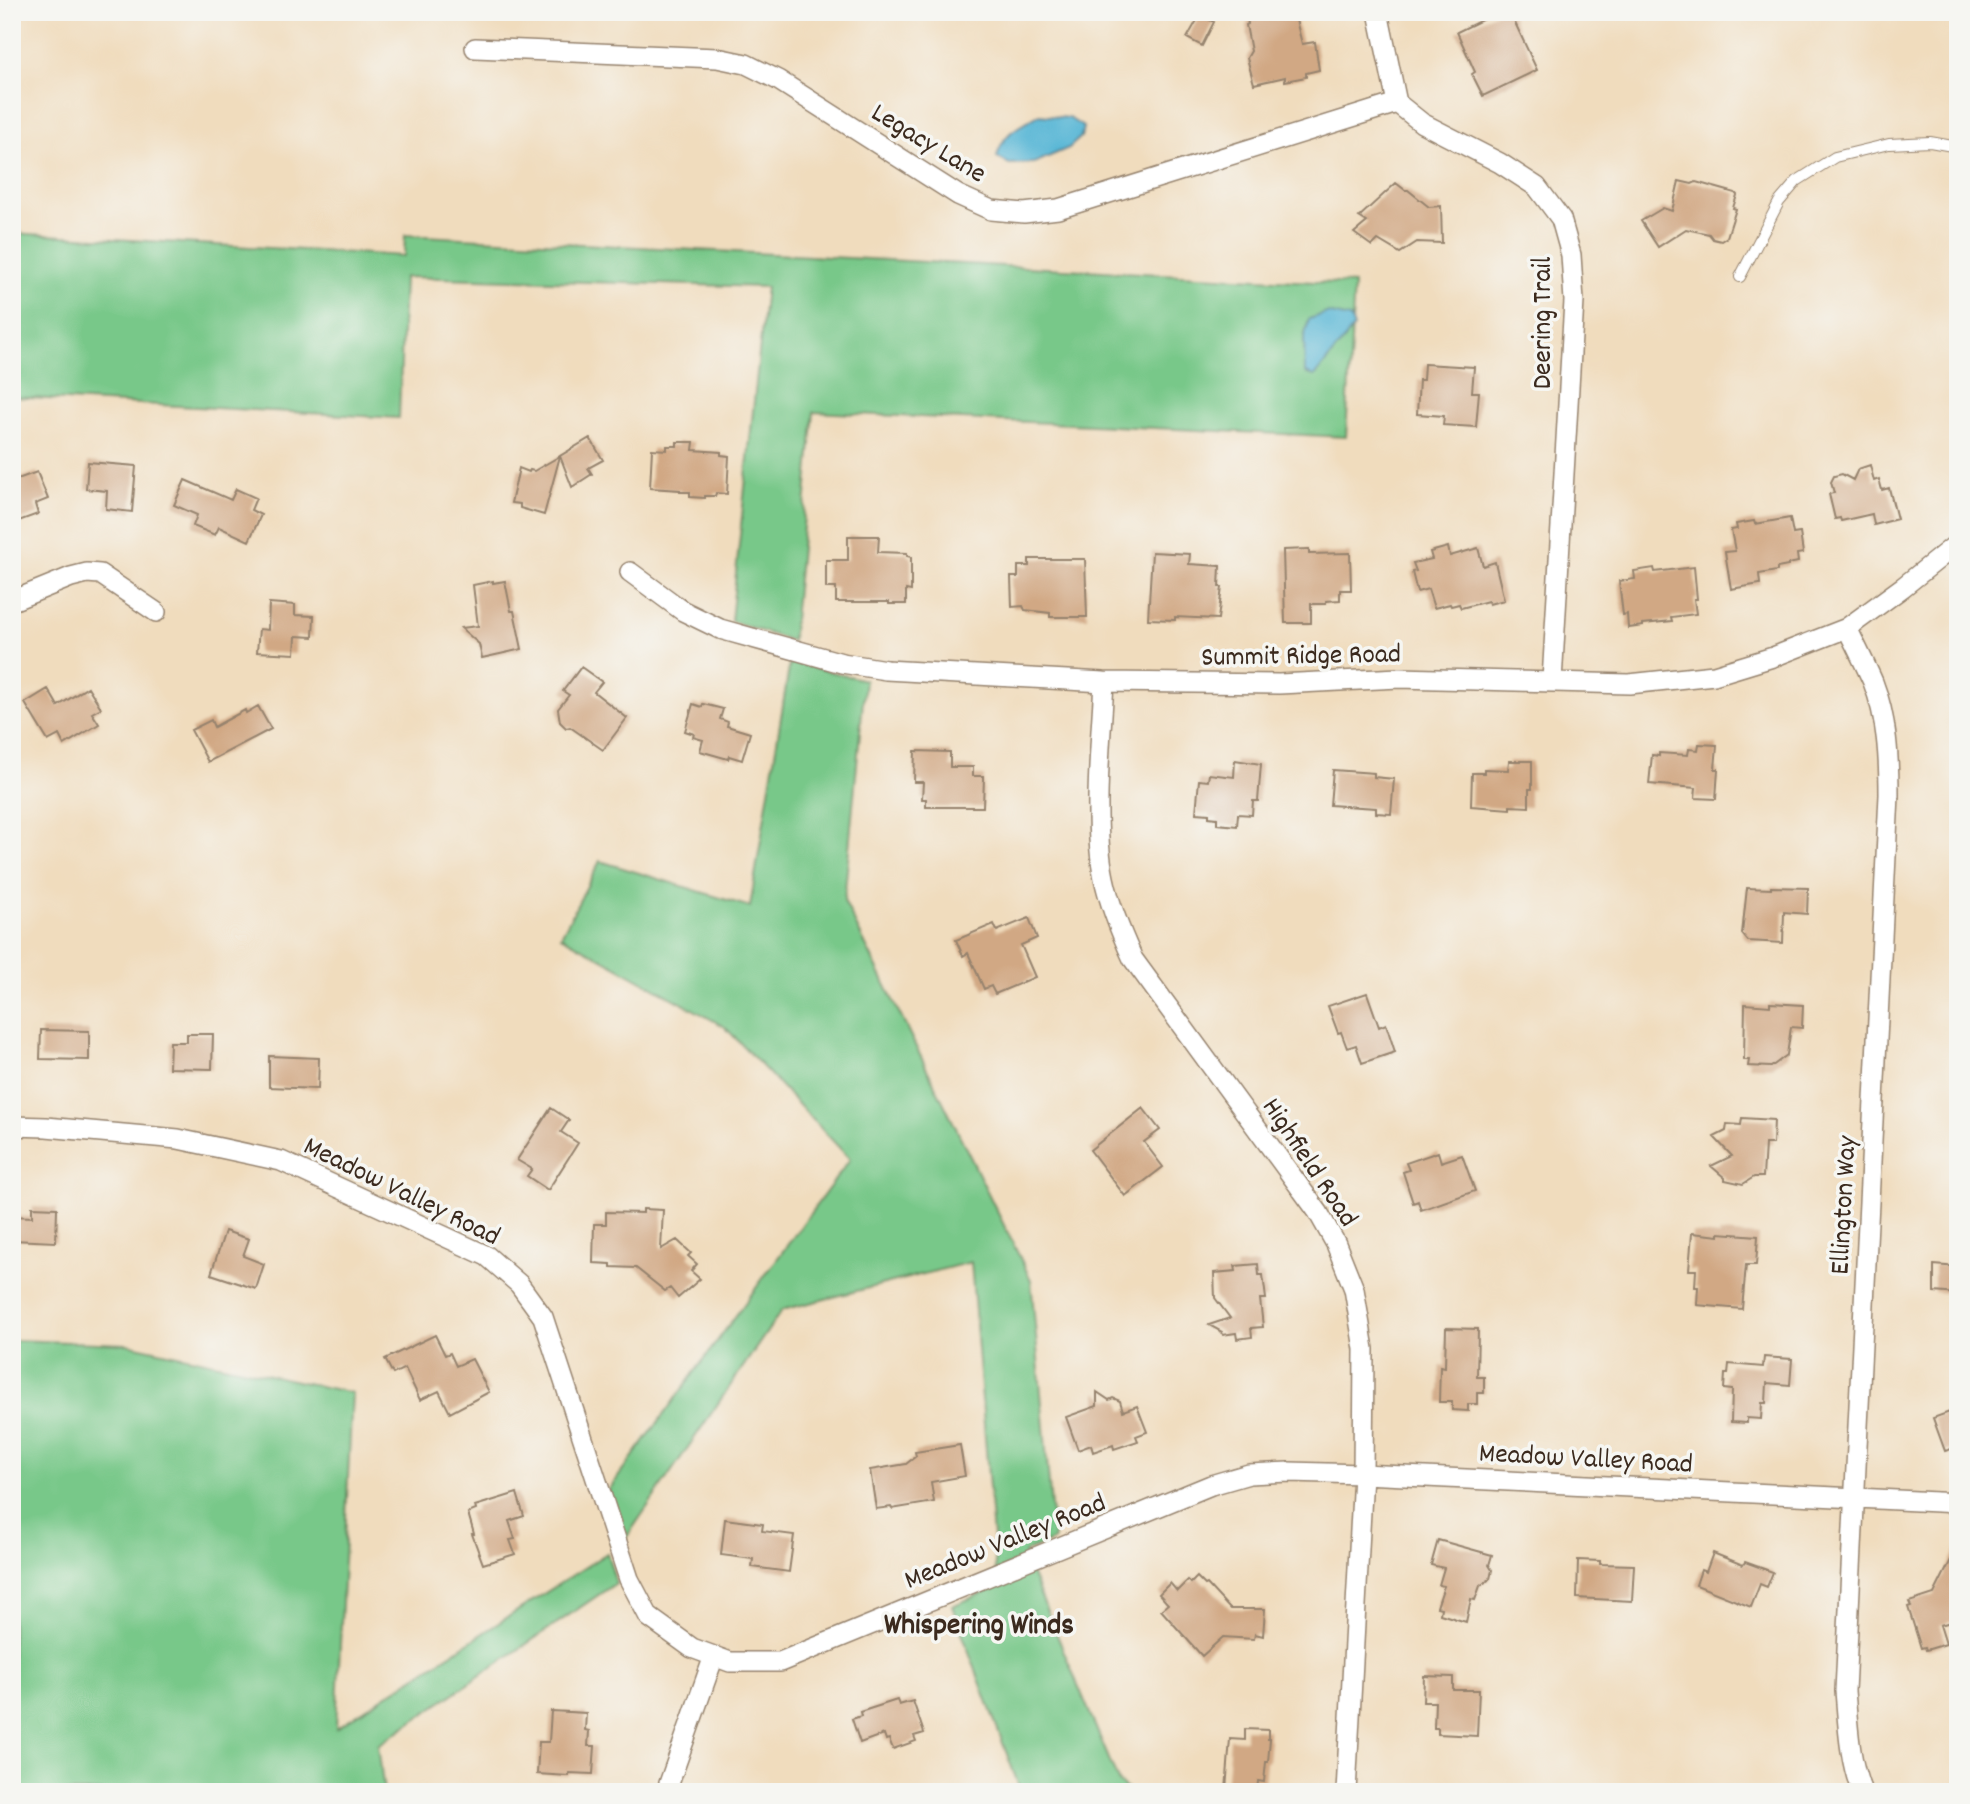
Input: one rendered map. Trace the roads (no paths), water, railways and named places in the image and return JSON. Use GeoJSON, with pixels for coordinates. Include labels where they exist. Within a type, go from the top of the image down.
{"type":"FeatureCollection","features":[{"type":"Feature","properties":{"kind":"street"},"geometry":{"type":"LineString","coordinates":[[1378,12],[1397,103]]}},
{"type":"Feature","properties":{"kind":"street","name":"Legacy Lane"},"geometry":{"type":"LineString","coordinates":[[475,48],[717,58],[746,64],[778,80],[958,195],[991,210],[1024,213],[1058,209],[1397,103]]}},
{"type":"Feature","properties":{"kind":"street","name":"Deering Trail"},"geometry":{"type":"LineString","coordinates":[[1397,103],[1422,123],[1500,163],[1537,187],[1561,219],[1571,255],[1574,301],[1552,681]]}},
{"type":"Feature","properties":{"kind":"street","name":"Summit Ridge Road"},"geometry":{"type":"LineString","coordinates":[[630,572],[683,611],[720,629],[842,663],[886,670],[1104,682],[1279,684],[1399,678],[1629,684],[1714,675],[1773,657],[1847,628],[1958,543]]}},
{"type":"Feature","properties":{"kind":"street"},"geometry":{"type":"LineString","coordinates":[[12,601],[87,573],[100,574],[156,612]]}},
{"type":"Feature","properties":{"kind":"street","name":"Ellington Way"},"geometry":{"type":"LineString","coordinates":[[1847,628],[1874,684],[1884,719],[1889,757],[1845,1691],[1849,1740],[1863,1792]]}},
{"type":"Feature","properties":{"kind":"street","name":"Highfield Road"},"geometry":{"type":"LineString","coordinates":[[1104,682],[1100,838],[1103,876],[1116,922],[1133,960],[1318,1212],[1336,1244],[1354,1289],[1364,1349],[1363,1474],[1346,1792]]}},
{"type":"Feature","properties":{"kind":"street","name":"Meadow Valley Road"},"geometry":{"type":"LineString","coordinates":[[12,1126],[46,1126],[178,1139],[281,1161],[487,1256],[519,1284],[543,1317],[629,1579],[649,1618],[692,1648],[730,1662],[780,1662],[1211,1485],[1249,1474],[1363,1474],[1958,1503]]}},
{"type":"Feature","properties":{"kind":"street"},"geometry":{"type":"LineString","coordinates":[[666,1792],[714,1656]]}},
{"type":"Feature","properties":{"kind":"lane"},"geometry":{"type":"LineString","coordinates":[[1740,277],[1779,202],[1797,181],[1835,157],[1889,144],[1930,142],[1958,147]]}},
{"type":"Feature","properties":{"kind":"water"},"geometry":{"type":"Polygon","coordinates":[[[1039,115],[1069,118],[1083,127],[1081,137],[1069,148],[1034,163],[1009,164],[997,157],[1007,136],[1039,115]]]}},
{"type":"Feature","properties":{"kind":"water"},"geometry":{"type":"Polygon","coordinates":[[[1327,313],[1350,318],[1354,327],[1315,376],[1305,373],[1304,338],[1309,319],[1327,313]]]}},
{"type":"Feature","properties":{"kind":"district","name":"Whispering Winds"},"geometry":{"type":"Point","coordinates":[979,1623]}}]}
